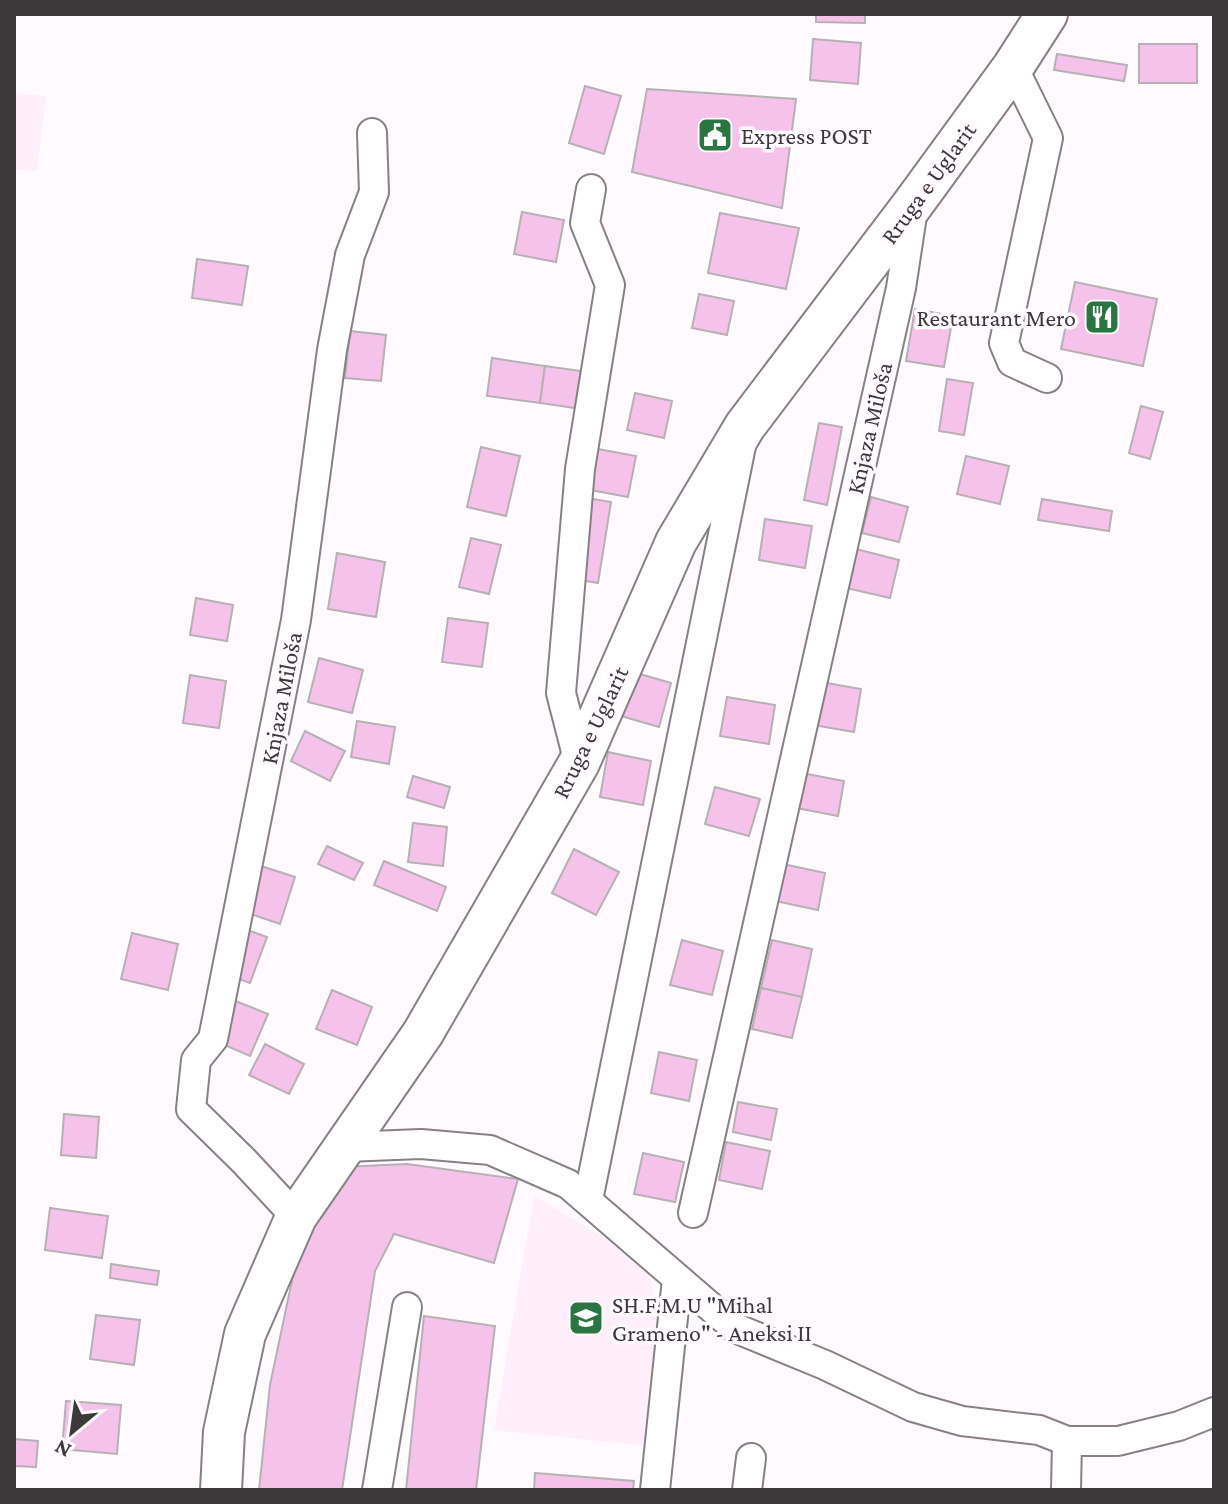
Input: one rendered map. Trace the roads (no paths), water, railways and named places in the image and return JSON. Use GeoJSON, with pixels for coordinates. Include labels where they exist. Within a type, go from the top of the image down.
{"type":"FeatureCollection","features":[{"type":"Feature","properties":{"kind":"street","name":"Rruga e Uglarit"},"geometry":{"type":"LineString","coordinates":[[221,1490],[224,1432],[245,1334],[296,1217],[423,1033],[579,763],[676,542],[745,426],[913,204],[1013,67],[1047,14]]}},
{"type":"Feature","properties":{"kind":"street"},"geometry":{"type":"LineString","coordinates":[[1013,67],[1048,138],[1004,343],[1012,362],[1047,378]]}},
{"type":"Feature","properties":{"kind":"street","name":"Knjaza Miloša"},"geometry":{"type":"LineString","coordinates":[[296,1217],[191,1109],[196,1060],[213,1039],[296,620],[335,337],[350,255],[374,192],[372,133]]}},
{"type":"Feature","properties":{"kind":"street"},"geometry":{"type":"LineString","coordinates":[[579,763],[561,693],[580,469],[610,285],[585,223],[591,189]]}},
{"type":"Feature","properties":{"kind":"street","name":"Knjaza Miloša"},"geometry":{"type":"LineString","coordinates":[[693,1213],[901,288],[913,204]]}},
{"type":"Feature","properties":{"kind":"street"},"geometry":{"type":"LineString","coordinates":[[588,1200],[745,426]]}},
{"type":"Feature","properties":{"kind":"street"},"geometry":{"type":"LineString","coordinates":[[345,1147],[421,1144],[490,1150],[568,1184],[735,1328],[825,1365],[913,1407],[962,1421],[1039,1430],[1067,1441],[1118,1441],[1179,1426],[1214,1412]]}},
{"type":"Feature","properties":{"kind":"street"},"geometry":{"type":"LineString","coordinates":[[655,1490],[677,1279]]}},
{"type":"Feature","properties":{"kind":"street"},"geometry":{"type":"LineString","coordinates":[[377,1490],[407,1307]]}},
{"type":"Feature","properties":{"kind":"street"},"geometry":{"type":"LineString","coordinates":[[1066,1490],[1067,1441]]}},
{"type":"Feature","properties":{"kind":"street"},"geometry":{"type":"LineString","coordinates":[[747,1490],[751,1458]]}},
{"type":"Feature","properties":{"kind":"place","name":"Express POST"},"geometry":{"type":"Point","coordinates":[715,135]}},
{"type":"Feature","properties":{"kind":"place","name":"Restaurant Mero"},"geometry":{"type":"Point","coordinates":[1102,317]}},
{"type":"Feature","properties":{"kind":"place","name":"SH.F.M.U \"Mihal Grameno\" - Aneksi II"},"geometry":{"type":"Point","coordinates":[586,1318]}}]}
